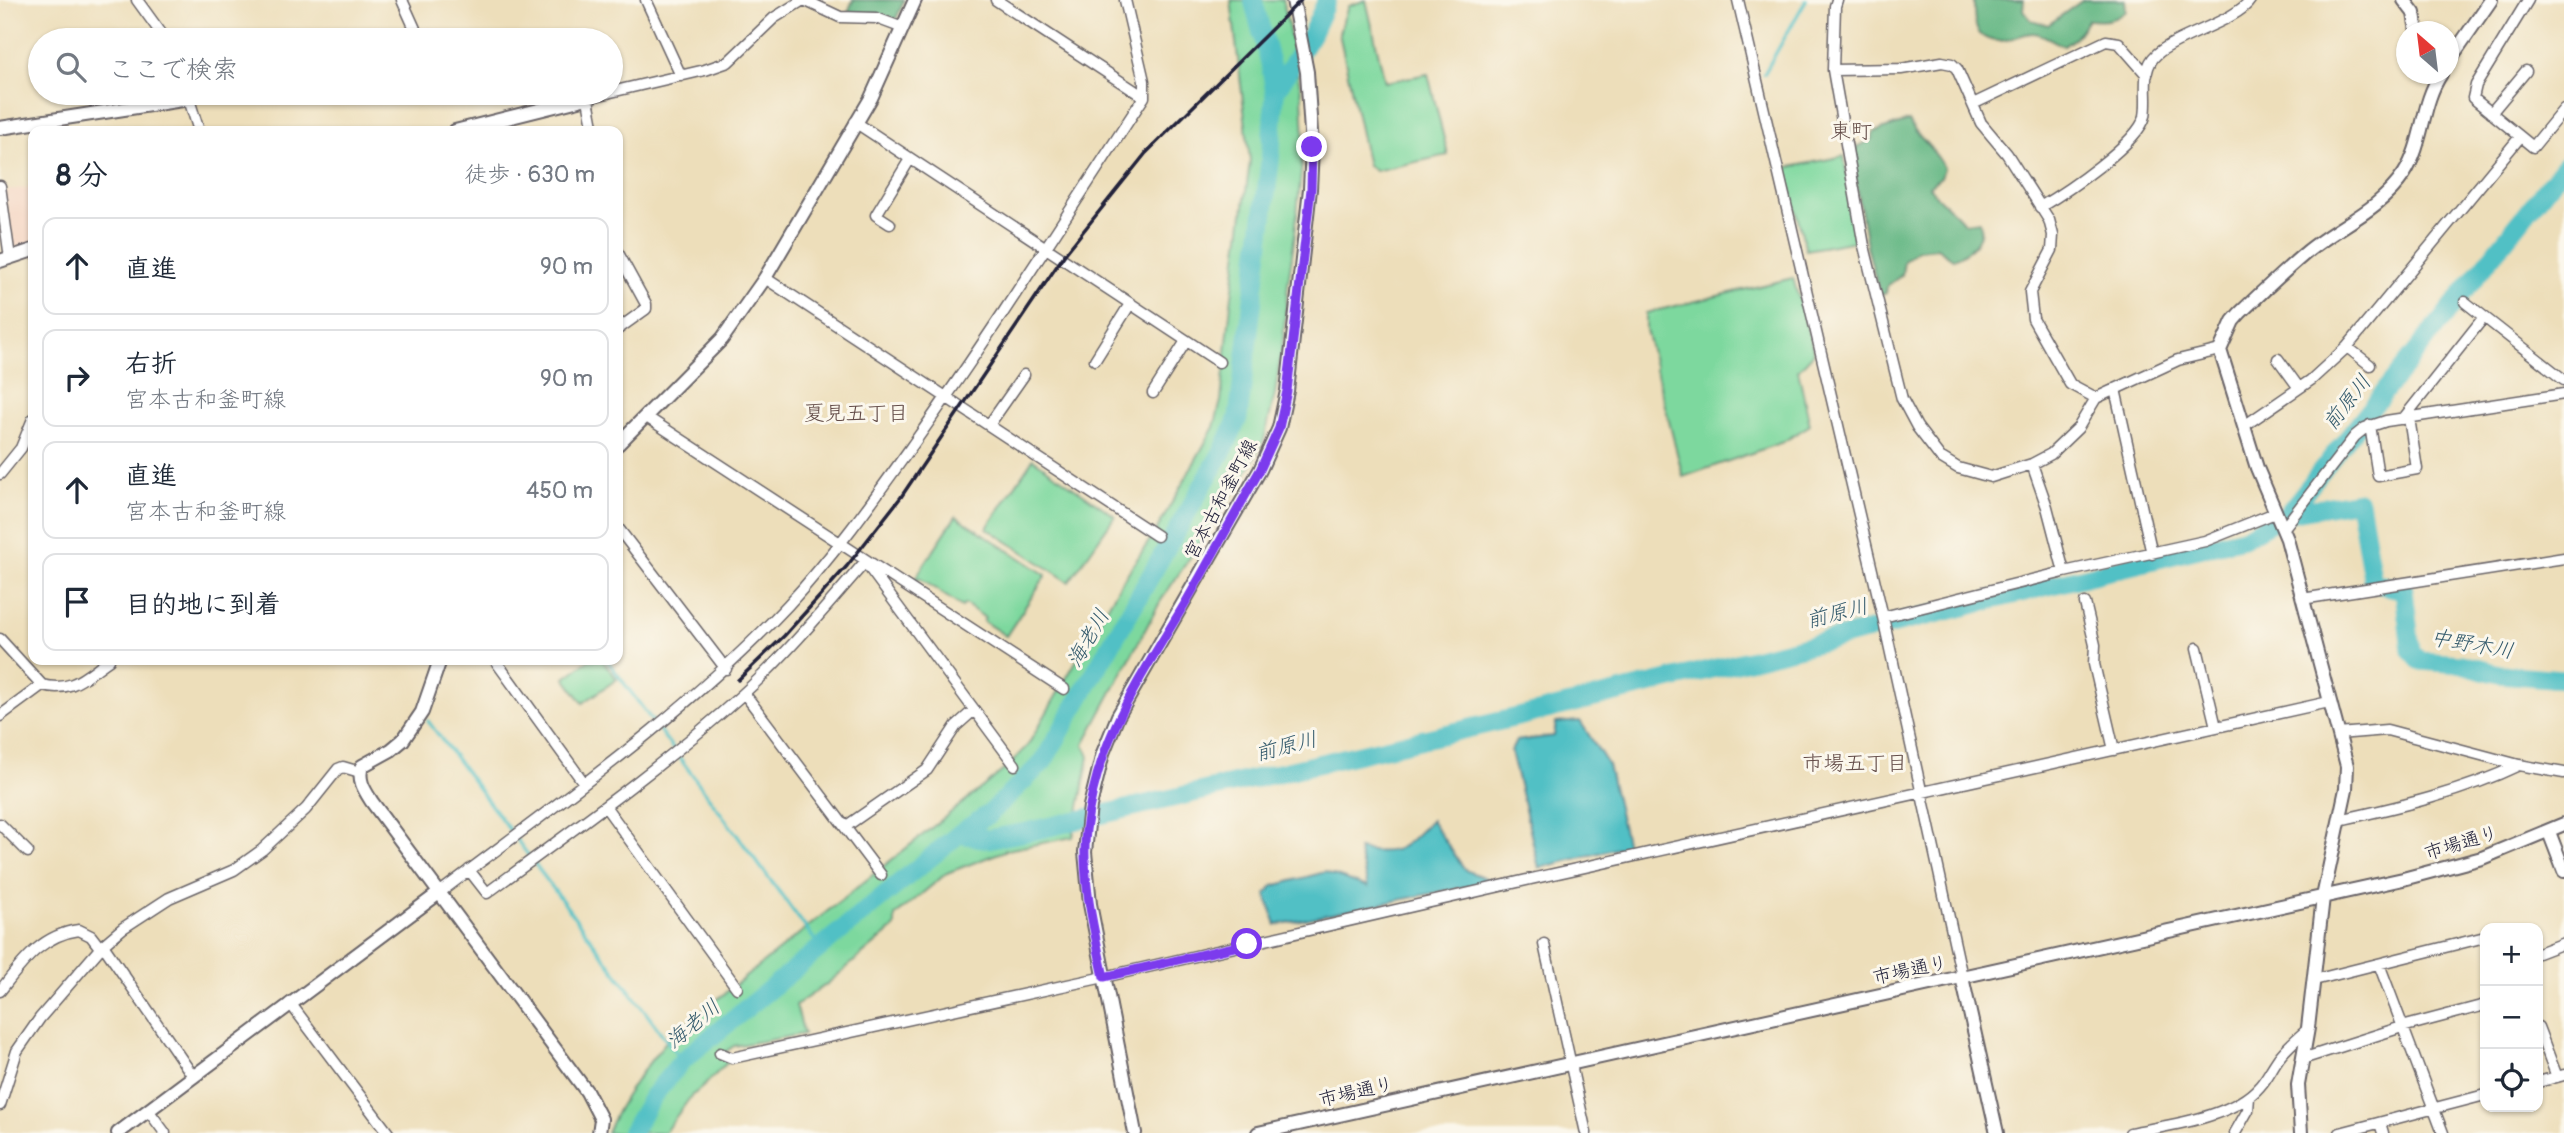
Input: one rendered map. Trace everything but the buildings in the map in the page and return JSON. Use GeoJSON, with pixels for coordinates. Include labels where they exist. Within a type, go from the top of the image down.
{"type":"FeatureCollection","features":[{"type":"Feature","properties":{"kind":"street"},"geometry":{"type":"LineString","coordinates":[[137,0],[157,28]]}},
{"type":"Feature","properties":{"kind":"street"},"geometry":{"type":"LineString","coordinates":[[402,0],[415,28]]}},
{"type":"Feature","properties":{"kind":"street"},"geometry":{"type":"LineString","coordinates":[[646,0],[681,76]]}},
{"type":"Feature","properties":{"kind":"street"},"geometry":{"type":"LineString","coordinates":[[623,89],[728,62],[774,18],[804,0],[840,17],[876,18],[903,28]]}},
{"type":"Feature","properties":{"kind":"street"},"geometry":{"type":"LineString","coordinates":[[623,439],[722,339],[765,278],[878,84],[915,0]]}},
{"type":"Feature","properties":{"kind":"street"},"geometry":{"type":"LineString","coordinates":[[996,0],[1144,97]]}},
{"type":"Feature","properties":{"kind":"street"},"geometry":{"type":"LineString","coordinates":[[118,1133],[656,728],[726,669],[842,544],[946,397],[1144,97],[1144,81],[1125,0]]}},
{"type":"Feature","properties":{"kind":"street","name":"宮本古和釜町線"},"geometry":{"type":"LineString","coordinates":[[1104,977],[1090,904],[1085,852],[1089,811],[1099,766],[1118,716],[1260,470],[1279,428],[1287,391],[1311,189],[1312,147],[1304,56],[1293,0]]}},
{"type":"Feature","properties":{"kind":"street"},"geometry":{"type":"LineString","coordinates":[[1738,0],[1884,619],[1997,1133]]}},
{"type":"Feature","properties":{"kind":"street"},"geometry":{"type":"LineString","coordinates":[[1837,0],[1833,70],[1864,246],[1902,399],[1917,427],[1940,457],[1958,468],[1991,477],[2032,464],[2051,454],[2078,428],[2096,398],[2178,360],[2220,350]]}},
{"type":"Feature","properties":{"kind":"street"},"geometry":{"type":"LineString","coordinates":[[2040,207],[2065,193],[2133,136],[2145,118],[2147,68],[2157,54],[2238,12],[2250,0]]}},
{"type":"Feature","properties":{"kind":"street"},"geometry":{"type":"LineString","coordinates":[[2404,0],[2414,13],[2415,21]]}},
{"type":"Feature","properties":{"kind":"street"},"geometry":{"type":"LineString","coordinates":[[2459,46],[2491,0]]}},
{"type":"Feature","properties":{"kind":"street"},"geometry":{"type":"LineString","coordinates":[[2528,0],[2473,92],[2474,100],[2533,147],[2564,109]]}},
{"type":"Feature","properties":{"kind":"street"},"geometry":{"type":"LineString","coordinates":[[1973,104],[2106,41],[2119,43],[2147,75]]}},
{"type":"Feature","properties":{"kind":"street"},"geometry":{"type":"LineString","coordinates":[[1833,70],[1901,68],[1942,62],[1952,64],[1957,69],[1981,123],[2007,154],[2049,220],[2053,235],[2052,250],[2030,292],[2033,319],[2070,384],[2096,398]]}},
{"type":"Feature","properties":{"kind":"street"},"geometry":{"type":"LineString","coordinates":[[2491,113],[2526,71]]}},
{"type":"Feature","properties":{"kind":"street"},"geometry":{"type":"LineString","coordinates":[[2301,1133],[2298,1101],[2302,1059],[2323,897],[2346,789],[2347,766],[2279,521],[2244,426],[2220,350],[2240,313],[2308,251],[2366,213],[2403,176],[2421,137],[2433,86]]}},
{"type":"Feature","properties":{"kind":"street"},"geometry":{"type":"LineString","coordinates":[[0,128],[135,105]]}},
{"type":"Feature","properties":{"kind":"street"},"geometry":{"type":"LineString","coordinates":[[191,105],[197,126]]}},
{"type":"Feature","properties":{"kind":"street"},"geometry":{"type":"LineString","coordinates":[[473,126],[550,105]]}},
{"type":"Feature","properties":{"kind":"street"},"geometry":{"type":"LineString","coordinates":[[589,105],[593,126]]}},
{"type":"Feature","properties":{"kind":"street"},"geometry":{"type":"LineString","coordinates":[[855,122],[1219,362]]}},
{"type":"Feature","properties":{"kind":"street"},"geometry":{"type":"LineString","coordinates":[[2244,426],[2299,388],[2347,347],[2520,137]]}},
{"type":"Feature","properties":{"kind":"street"},"geometry":{"type":"LineString","coordinates":[[890,224],[876,215],[910,159]]}},
{"type":"Feature","properties":{"kind":"street"},"geometry":{"type":"LineString","coordinates":[[0,187],[5,259],[28,252]]}},
{"type":"Feature","properties":{"kind":"street"},"geometry":{"type":"LineString","coordinates":[[623,262],[646,304],[646,309],[623,325]]}},
{"type":"Feature","properties":{"kind":"street"},"geometry":{"type":"LineString","coordinates":[[765,278],[1157,536]]}},
{"type":"Feature","properties":{"kind":"street"},"geometry":{"type":"LineString","coordinates":[[2465,302],[2564,380]]}},
{"type":"Feature","properties":{"kind":"street"},"geometry":{"type":"LineString","coordinates":[[1094,360],[1130,304]]}},
{"type":"Feature","properties":{"kind":"street"},"geometry":{"type":"LineString","coordinates":[[2370,425],[2378,476],[2417,469],[2406,418],[2484,317]]}},
{"type":"Feature","properties":{"kind":"street"},"geometry":{"type":"LineString","coordinates":[[1153,393],[1186,341]]}},
{"type":"Feature","properties":{"kind":"street"},"geometry":{"type":"LineString","coordinates":[[2347,347],[2370,365]]}},
{"type":"Feature","properties":{"kind":"street"},"geometry":{"type":"LineString","coordinates":[[2278,359],[2299,388]]}},
{"type":"Feature","properties":{"kind":"street"},"geometry":{"type":"LineString","coordinates":[[989,425],[1024,375]]}},
{"type":"Feature","properties":{"kind":"street"},"geometry":{"type":"LineString","coordinates":[[2115,389],[2152,554]]}},
{"type":"Feature","properties":{"kind":"street"},"geometry":{"type":"LineString","coordinates":[[1884,619],[2064,572],[2152,554],[2279,521],[2355,436],[2370,425],[2564,394]]}},
{"type":"Feature","properties":{"kind":"street"},"geometry":{"type":"LineString","coordinates":[[645,416],[842,544],[865,562],[1064,689]]}},
{"type":"Feature","properties":{"kind":"street"},"geometry":{"type":"LineString","coordinates":[[0,474],[20,448],[28,432]]}},
{"type":"Feature","properties":{"kind":"street"},"geometry":{"type":"LineString","coordinates":[[2032,464],[2047,507],[2064,572]]}},
{"type":"Feature","properties":{"kind":"street"},"geometry":{"type":"LineString","coordinates":[[623,534],[726,669]]}},
{"type":"Feature","properties":{"kind":"street"},"geometry":{"type":"LineString","coordinates":[[2302,599],[2564,558]]}},
{"type":"Feature","properties":{"kind":"street"},"geometry":{"type":"LineString","coordinates":[[469,870],[487,893],[671,756],[744,693],[810,627],[865,562]]}},
{"type":"Feature","properties":{"kind":"street"},"geometry":{"type":"LineString","coordinates":[[865,562],[1015,765]]}},
{"type":"Feature","properties":{"kind":"street"},"geometry":{"type":"LineString","coordinates":[[2085,603],[2095,645],[2094,664],[2114,750]]}},
{"type":"Feature","properties":{"kind":"street"},"geometry":{"type":"LineString","coordinates":[[0,639],[42,685],[73,686],[102,665]]}},
{"type":"Feature","properties":{"kind":"street"},"geometry":{"type":"LineString","coordinates":[[2197,648],[2216,727]]}},
{"type":"Feature","properties":{"kind":"street"},"geometry":{"type":"LineString","coordinates":[[438,665],[419,718],[404,740],[391,750],[366,762],[360,772],[366,793],[587,1092],[599,1112],[599,1133]]}},
{"type":"Feature","properties":{"kind":"street"},"geometry":{"type":"LineString","coordinates":[[499,665],[584,783]]}},
{"type":"Feature","properties":{"kind":"street"},"geometry":{"type":"LineString","coordinates":[[0,716],[42,685]]}},
{"type":"Feature","properties":{"kind":"street"},"geometry":{"type":"LineString","coordinates":[[744,693],[881,875]]}},
{"type":"Feature","properties":{"kind":"street"},"geometry":{"type":"LineString","coordinates":[[720,1053],[732,1058],[1104,977],[2329,702]]}},
{"type":"Feature","properties":{"kind":"street"},"geometry":{"type":"LineString","coordinates":[[845,827],[866,815],[927,770],[956,726],[974,710]]}},
{"type":"Feature","properties":{"kind":"street"},"geometry":{"type":"LineString","coordinates":[[2338,734],[2387,730],[2519,765],[2564,773]]}},
{"type":"Feature","properties":{"kind":"street"},"geometry":{"type":"LineString","coordinates":[[2339,820],[2407,805],[2503,773],[2519,765]]}},
{"type":"Feature","properties":{"kind":"street"},"geometry":{"type":"LineString","coordinates":[[0,1105],[17,1051],[40,1018],[102,947],[123,928],[169,898],[234,870],[262,850],[306,809],[338,769],[343,767],[360,772]]}},
{"type":"Feature","properties":{"kind":"street"},"geometry":{"type":"LineString","coordinates":[[605,806],[737,988]]}},
{"type":"Feature","properties":{"kind":"street"},"geometry":{"type":"LineString","coordinates":[[0,824],[28,852]]}},
{"type":"Feature","properties":{"kind":"street","name":"市場通り"},"geometry":{"type":"LineString","coordinates":[[1258,1133],[2443,870],[2482,858],[2564,824]]}},
{"type":"Feature","properties":{"kind":"street"},"geometry":{"type":"LineString","coordinates":[[2549,832],[2564,871]]}},
{"type":"Feature","properties":{"kind":"street"},"geometry":{"type":"LineString","coordinates":[[0,991],[42,943],[57,935],[79,930],[91,936],[102,947],[193,1076]]}},
{"type":"Feature","properties":{"kind":"street"},"geometry":{"type":"LineString","coordinates":[[2314,980],[2480,938]]}},
{"type":"Feature","properties":{"kind":"street"},"geometry":{"type":"LineString","coordinates":[[2543,951],[2564,943]]}},
{"type":"Feature","properties":{"kind":"street"},"geometry":{"type":"LineString","coordinates":[[1544,944],[1586,1133]]}},
{"type":"Feature","properties":{"kind":"street"},"geometry":{"type":"LineString","coordinates":[[2379,964],[2443,1133]]}},
{"type":"Feature","properties":{"kind":"street"},"geometry":{"type":"LineString","coordinates":[[1104,977],[1135,1133]]}},
{"type":"Feature","properties":{"kind":"street"},"geometry":{"type":"LineString","coordinates":[[290,1003],[388,1133]]}},
{"type":"Feature","properties":{"kind":"street"},"geometry":{"type":"LineString","coordinates":[[2302,1059],[2402,1027],[2480,1006]]}},
{"type":"Feature","properties":{"kind":"street"},"geometry":{"type":"LineString","coordinates":[[2130,1133],[2201,1117],[2249,1097],[2282,1054],[2308,1028]]}},
{"type":"Feature","properties":{"kind":"street"},"geometry":{"type":"LineString","coordinates":[[2543,1038],[2561,1076],[2543,1081]]}},
{"type":"Feature","properties":{"kind":"street"},"geometry":{"type":"LineString","coordinates":[[2235,1133],[2248,1110],[2249,1097]]}},
{"type":"Feature","properties":{"kind":"street"},"geometry":{"type":"LineString","coordinates":[[2340,1133],[2381,1128],[2434,1109],[2480,1097]]}},
{"type":"Feature","properties":{"kind":"street"},"geometry":{"type":"LineString","coordinates":[[148,1110],[165,1133]]}},
{"type":"Feature","properties":{"kind":"shaded area"},"geometry":{"type":"Polygon","coordinates":[[[28,188],[28,246],[18,249],[14,245],[5,195],[9,190],[28,188]]]}},
{"type":"Feature","properties":{"kind":"green space"},"geometry":{"type":"Polygon","coordinates":[[[853,0],[904,1],[896,19],[875,13],[848,12],[853,0]]]}},
{"type":"Feature","properties":{"kind":"green space"},"geometry":{"type":"Polygon","coordinates":[[[1231,0],[1283,0],[1302,95],[1304,142],[1275,394],[1264,440],[1243,479],[1160,602],[1084,744],[1089,757],[1073,837],[1007,850],[947,873],[895,916],[895,927],[827,984],[796,1005],[804,1034],[734,1046],[721,1055],[730,1060],[692,1095],[664,1133],[607,1133],[626,1095],[669,1038],[1005,769],[1028,745],[1121,583],[1156,531],[1214,427],[1221,401],[1250,161],[1231,0]]]}},
{"type":"Feature","properties":{"kind":"green space"},"geometry":{"type":"Polygon","coordinates":[[[1366,0],[1385,82],[1428,74],[1448,155],[1375,171],[1368,166],[1339,33],[1348,6],[1366,0]]]}},
{"type":"Feature","properties":{"kind":"green space"},"geometry":{"type":"Polygon","coordinates":[[[1974,0],[2024,0],[2023,10],[2031,20],[2048,25],[2083,0],[2125,0],[2126,10],[2108,20],[2088,20],[2075,38],[2064,46],[2037,33],[1999,41],[1984,37],[1976,28],[1974,0]]]}},
{"type":"Feature","properties":{"kind":"green space"},"geometry":{"type":"Polygon","coordinates":[[[1909,121],[1944,168],[1941,177],[1929,186],[1964,223],[1980,221],[1980,235],[1970,249],[1953,259],[1937,248],[1918,250],[1904,261],[1902,275],[1887,286],[1886,293],[1880,296],[1867,246],[1851,150],[1871,140],[1874,132],[1909,121]]]}},
{"type":"Feature","properties":{"kind":"green space"},"geometry":{"type":"Polygon","coordinates":[[[1844,156],[1856,241],[1806,250],[1785,168],[1844,156]]]}},
{"type":"Feature","properties":{"kind":"green space"},"geometry":{"type":"Polygon","coordinates":[[[1793,278],[1814,353],[1798,370],[1810,425],[1783,442],[1683,477],[1646,330],[1646,313],[1793,278]]]}},
{"type":"Feature","properties":{"kind":"green space"},"geometry":{"type":"Polygon","coordinates":[[[1033,459],[1115,516],[1069,582],[987,528],[1033,459]]]}},
{"type":"Feature","properties":{"kind":"green space"},"geometry":{"type":"Polygon","coordinates":[[[956,516],[1046,575],[1006,636],[983,621],[985,618],[965,604],[962,607],[919,578],[912,588],[910,586],[956,516]]]}},
{"type":"Feature","properties":{"kind":"green space"},"geometry":{"type":"Polygon","coordinates":[[[582,665],[606,665],[617,679],[583,703],[565,678],[582,665]]]}},
{"type":"Feature","properties":{"kind":"water"},"geometry":{"type":"Polygon","coordinates":[[[1580,721],[1608,765],[1627,846],[1539,868],[1511,751],[1516,741],[1554,736],[1556,723],[1580,721]]]}},
{"type":"Feature","properties":{"kind":"water"},"geometry":{"type":"Polygon","coordinates":[[[1431,820],[1465,870],[1493,881],[1276,925],[1266,894],[1273,886],[1325,872],[1368,887],[1358,849],[1392,851],[1406,844],[1431,820]]]}},
{"type":"Feature","properties":{"kind":"waterway","name":"海老川"},"geometry":{"type":"LineString","coordinates":[[631,1133],[652,1097],[682,1061],[959,834],[989,814],[1043,762],[1225,447],[1238,418],[1270,162],[1275,92],[1253,0]]}},
{"type":"Feature","properties":{"kind":"waterway"},"geometry":{"type":"LineString","coordinates":[[1275,92],[1311,35],[1327,0]]}},
{"type":"Feature","properties":{"kind":"waterway"},"geometry":{"type":"LineString","coordinates":[[1764,74],[1806,0]]}},
{"type":"Feature","properties":{"kind":"waterway","name":"前原川"},"geometry":{"type":"LineString","coordinates":[[959,834],[988,839],[1027,832],[1522,716],[2243,538],[2288,513],[2564,166]]}},
{"type":"Feature","properties":{"kind":"waterway","name":"中野木川"},"geometry":{"type":"LineString","coordinates":[[2288,513],[2359,501],[2373,583],[2404,590],[2411,651],[2420,661],[2461,664],[2499,674],[2564,679]]}},
{"type":"Feature","properties":{"kind":"waterway"},"geometry":{"type":"LineString","coordinates":[[611,665],[820,947]]}},
{"type":"Feature","properties":{"kind":"waterway"},"geometry":{"type":"LineString","coordinates":[[428,721],[682,1061]]}},
{"type":"Feature","properties":{"kind":"railway"},"geometry":{"type":"LineString","coordinates":[[738,680],[784,636],[847,566],[901,497],[1065,254],[1146,153],[1301,0]]}},
{"type":"Feature","properties":{"kind":"district","name":"東町"},"geometry":{"type":"Point","coordinates":[1851,131]}},
{"type":"Feature","properties":{"kind":"district","name":"夏見五丁目"},"geometry":{"type":"Point","coordinates":[856,413]}},
{"type":"Feature","properties":{"kind":"district","name":"市場五丁目"},"geometry":{"type":"Point","coordinates":[1855,763]}},
{"type":"Feature","properties":{"kind":"route"},"geometry":{"type":"LineString","coordinates":[[1247,944],[1104,977],[1090,904],[1085,852],[1086,831],[1095,779],[1118,716],[1260,470],[1279,428],[1287,391],[1311,189],[1312,147]]}}]}
